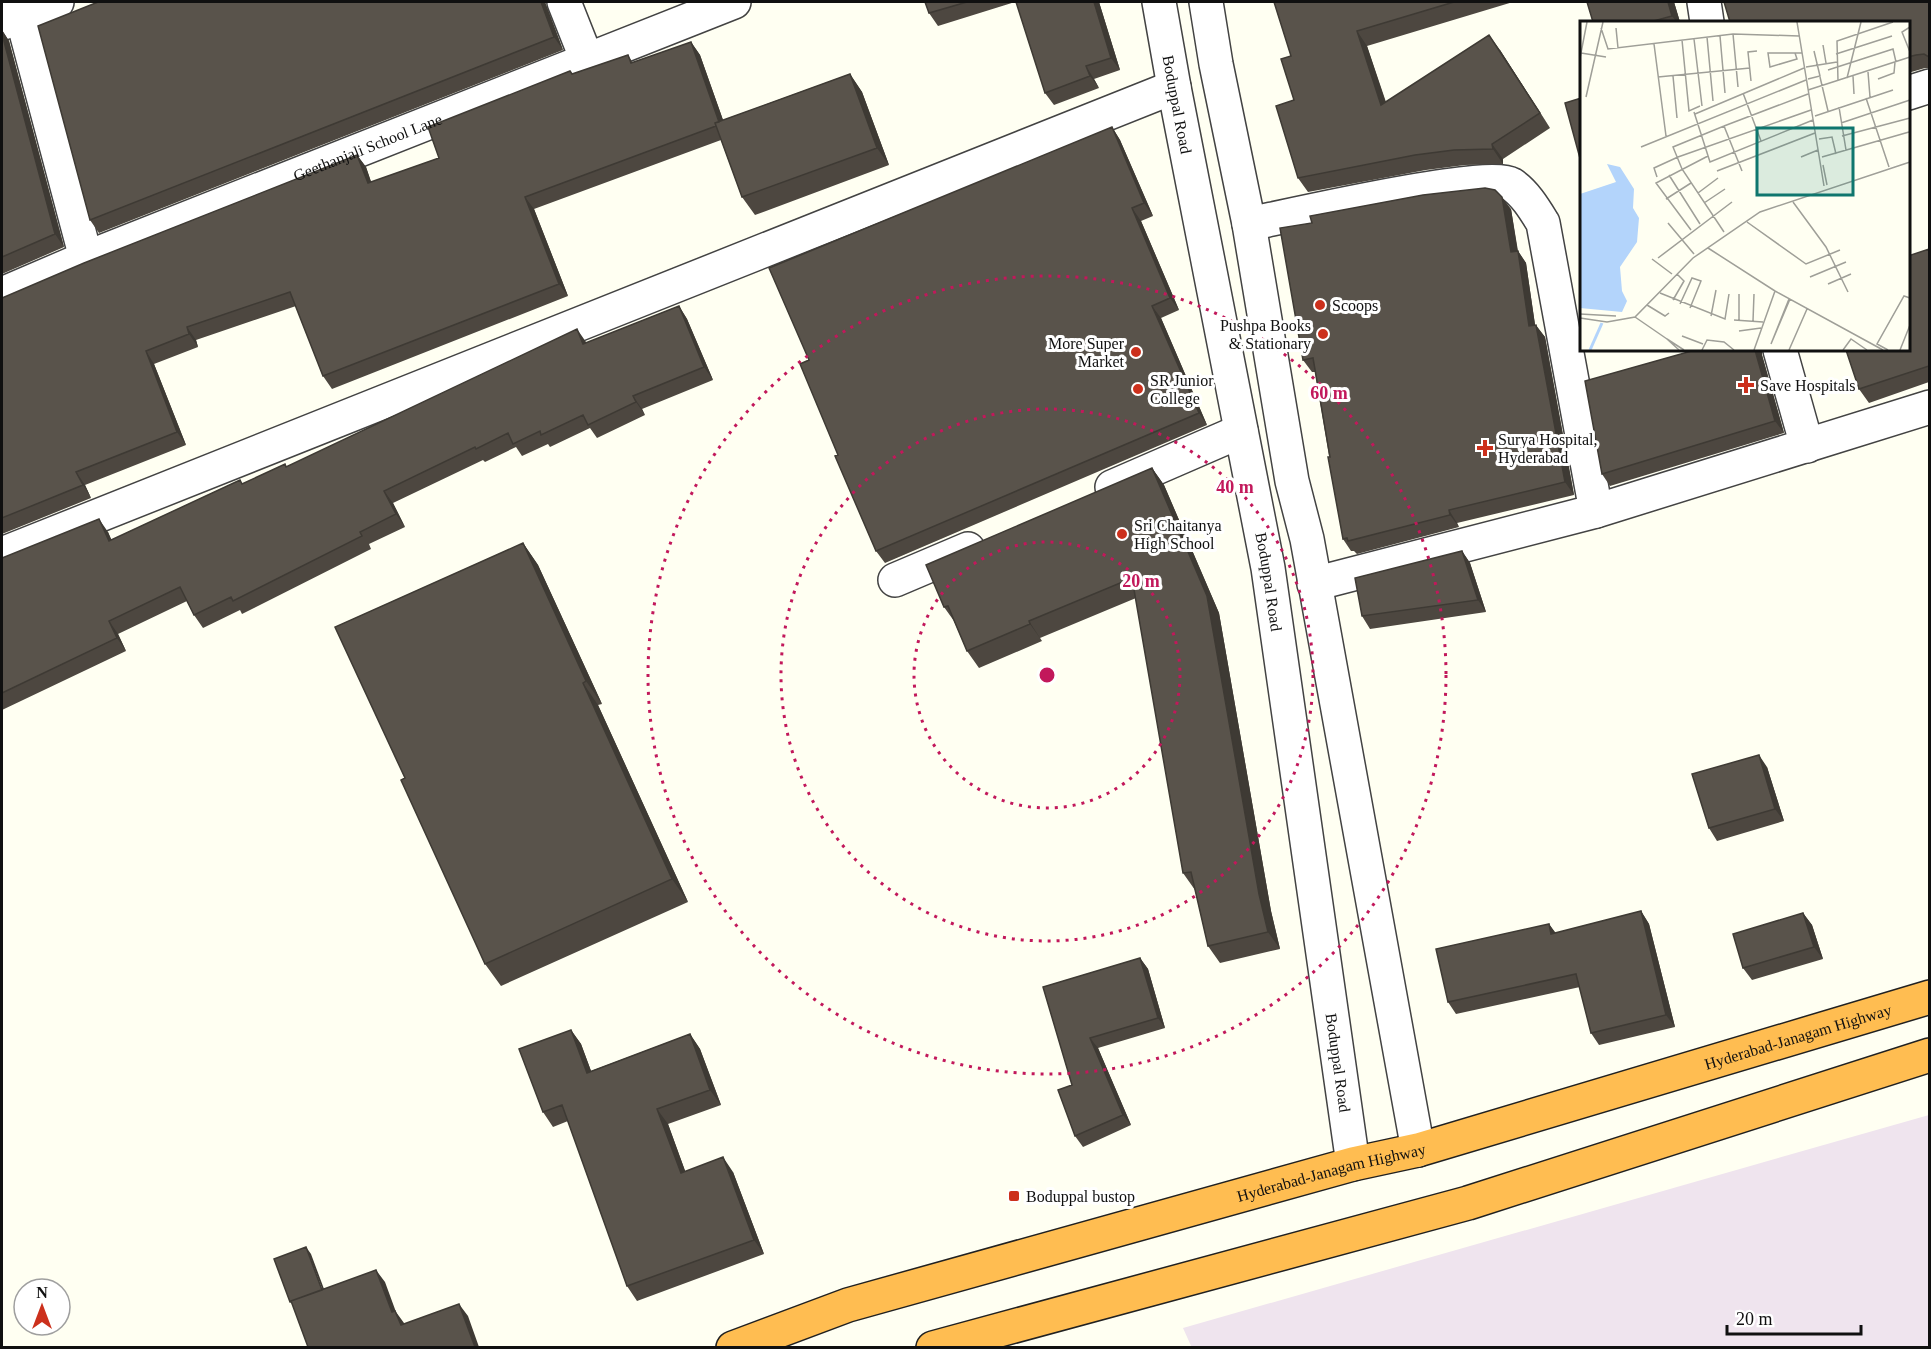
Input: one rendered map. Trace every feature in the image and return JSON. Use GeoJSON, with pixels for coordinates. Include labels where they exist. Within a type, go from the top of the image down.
{"type":"FeatureCollection","features":[{"type":"Feature","properties":{"kind":"highway","name":"Hyderabad-Janagam Highway"},"geometry":{"type":"LineString","coordinates":[[734,1347],[848,1305],[1353,1164],[1418,1150],[1929,997]]}},
{"type":"Feature","properties":{"kind":"highway"},"geometry":{"type":"LineString","coordinates":[[933,1347],[1468,1203],[1929,1055]]}},
{"type":"Feature","properties":{"kind":"street"},"geometry":{"type":"LineString","coordinates":[[57,2],[14,14],[86,258]]}},
{"type":"Feature","properties":{"kind":"street"},"geometry":{"type":"LineString","coordinates":[[564,2],[587,60]]}},
{"type":"Feature","properties":{"kind":"street","name":"Geethanjali School Lane"},"geometry":{"type":"LineString","coordinates":[[2,294],[86,258],[734,2]]}},
{"type":"Feature","properties":{"kind":"street","name":"Boduppal Road"},"geometry":{"type":"LineString","coordinates":[[1159,2],[1268,568],[1353,1164]]}},
{"type":"Feature","properties":{"kind":"street"},"geometry":{"type":"LineString","coordinates":[[1206,2],[1216,64],[1249,224],[1292,481],[1307,539],[1418,1150]]}},
{"type":"Feature","properties":{"kind":"street"},"geometry":{"type":"LineString","coordinates":[[1704,2],[1707,21]]}},
{"type":"Feature","properties":{"kind":"street"},"geometry":{"type":"LineString","coordinates":[[1910,92],[1929,86]]}},
{"type":"Feature","properties":{"kind":"street"},"geometry":{"type":"LineString","coordinates":[[2,554],[1174,87]]}},
{"type":"Feature","properties":{"kind":"street"},"geometry":{"type":"LineString","coordinates":[[1249,224],[1424,189],[1483,181],[1510,183],[1531,203],[1543,223],[1596,512]]}},
{"type":"Feature","properties":{"kind":"street"},"geometry":{"type":"LineString","coordinates":[[1780,351],[1807,446]]}},
{"type":"Feature","properties":{"kind":"street"},"geometry":{"type":"LineString","coordinates":[[1314,584],[1596,512],[1929,407]]}},
{"type":"Feature","properties":{"kind":"street"},"geometry":{"type":"LineString","coordinates":[[1090,496],[1241,431]]}},
{"type":"Feature","properties":{"kind":"street"},"geometry":{"type":"LineString","coordinates":[[895,580],[993,538]]}},
{"type":"Feature","properties":{"kind":"shaded area"},"geometry":{"type":"Polygon","coordinates":[[[1929,1115],[1929,1347],[1192,1348],[1183,1328],[1929,1115]]]}},
{"type":"Feature","properties":{"kind":"building"},"geometry":{"type":"Polygon","coordinates":[[[98,2],[541,2],[554,37],[90,220],[38,26],[98,2]]]}},
{"type":"Feature","properties":{"kind":"building"},"geometry":{"type":"Polygon","coordinates":[[[925,2],[967,2],[929,13],[925,2]]]}},
{"type":"Feature","properties":{"kind":"building"},"geometry":{"type":"Polygon","coordinates":[[[1016,2],[1094,2],[1111,58],[1086,66],[1090,76],[1045,93],[1016,2]]]}},
{"type":"Feature","properties":{"kind":"building"},"geometry":{"type":"Polygon","coordinates":[[[1274,2],[1454,2],[1357,31],[1381,105],[1489,35],[1540,113],[1492,144],[1493,149],[1454,150],[1415,155],[1298,178],[1276,106],[1294,100],[1281,59],[1291,56],[1274,2]]]}},
{"type":"Feature","properties":{"kind":"building"},"geometry":{"type":"Polygon","coordinates":[[[1587,2],[1668,2],[1672,16],[1654,21],[1593,21],[1587,2]]]}},
{"type":"Feature","properties":{"kind":"building"},"geometry":{"type":"Polygon","coordinates":[[[1724,2],[1929,2],[1929,57],[1924,54],[1910,56],[1910,21],[1730,21],[1724,2]]]}},
{"type":"Feature","properties":{"kind":"building"},"geometry":{"type":"Polygon","coordinates":[[[2,34],[55,234],[2,257],[2,34]]]}},
{"type":"Feature","properties":{"kind":"building"},"geometry":{"type":"Polygon","coordinates":[[[691,42],[719,122],[715,123],[716,126],[525,197],[559,284],[323,376],[290,292],[187,327],[189,334],[146,351],[177,432],[76,472],[83,485],[2,518],[2,298],[84,263],[357,155],[368,183],[439,158],[428,127],[570,71],[572,74],[628,55],[631,63],[691,42]]]}},
{"type":"Feature","properties":{"kind":"building"},"geometry":{"type":"Polygon","coordinates":[[[850,74],[877,148],[742,197],[715,123],[850,74]]]}},
{"type":"Feature","properties":{"kind":"building"},"geometry":{"type":"Polygon","coordinates":[[[1580,98],[1580,158],[1565,103],[1580,98]]]}},
{"type":"Feature","properties":{"kind":"building"},"geometry":{"type":"Polygon","coordinates":[[[1112,127],[1144,203],[1132,208],[1170,298],[1152,306],[1199,413],[876,551],[835,456],[838,455],[800,364],[809,360],[769,268],[1112,127]]]}},
{"type":"Feature","properties":{"kind":"building"},"geometry":{"type":"Polygon","coordinates":[[[1485,188],[1495,190],[1502,197],[1511,252],[1518,251],[1529,326],[1536,325],[1565,482],[1449,510],[1450,515],[1348,541],[1347,538],[1343,539],[1313,358],[1303,360],[1280,228],[1312,223],[1310,216],[1423,195],[1485,188]]]}},
{"type":"Feature","properties":{"kind":"building"},"geometry":{"type":"Polygon","coordinates":[[[1929,249],[1929,366],[1859,389],[1846,351],[1910,351],[1910,255],[1929,249]]]}},
{"type":"Feature","properties":{"kind":"building"},"geometry":{"type":"Polygon","coordinates":[[[679,306],[704,367],[633,396],[636,402],[588,425],[583,415],[541,435],[540,431],[513,444],[508,433],[476,449],[475,447],[384,491],[396,514],[360,532],[362,536],[233,601],[231,597],[194,615],[180,587],[109,621],[117,638],[2,693],[2,558],[99,519],[109,541],[240,480],[242,484],[285,464],[286,467],[577,329],[583,344],[679,306]]]}},
{"type":"Feature","properties":{"kind":"building"},"geometry":{"type":"Polygon","coordinates":[[[1691,351],[1755,351],[1775,421],[1602,474],[1585,381],[1691,351]]]}},
{"type":"Feature","properties":{"kind":"building"},"geometry":{"type":"Polygon","coordinates":[[[1152,468],[1207,596],[1259,894],[1268,932],[1208,946],[1191,872],[1183,873],[1132,578],[1029,621],[1030,624],[967,651],[948,606],[944,607],[926,565],[1152,468]]]}},
{"type":"Feature","properties":{"kind":"building"},"geometry":{"type":"Polygon","coordinates":[[[523,543],[586,681],[583,683],[672,879],[485,964],[401,780],[405,778],[335,627],[523,543]]]}},
{"type":"Feature","properties":{"kind":"building"},"geometry":{"type":"Polygon","coordinates":[[[1462,551],[1478,600],[1362,616],[1355,578],[1462,551]]]}},
{"type":"Feature","properties":{"kind":"building"},"geometry":{"type":"Polygon","coordinates":[[[1759,755],[1775,809],[1709,828],[1692,774],[1759,755]]]}},
{"type":"Feature","properties":{"kind":"building"},"geometry":{"type":"Polygon","coordinates":[[[1641,911],[1666,1015],[1591,1033],[1576,974],[1448,1002],[1436,949],[1549,924],[1551,934],[1641,911]]]}},
{"type":"Feature","properties":{"kind":"building"},"geometry":{"type":"Polygon","coordinates":[[[1803,913],[1814,947],[1743,968],[1733,934],[1803,913]]]}},
{"type":"Feature","properties":{"kind":"building"},"geometry":{"type":"Polygon","coordinates":[[[1140,958],[1158,1018],[1090,1038],[1123,1115],[1075,1136],[1058,1090],[1072,1085],[1043,987],[1140,958]]]}},
{"type":"Feature","properties":{"kind":"building"},"geometry":{"type":"Polygon","coordinates":[[[571,1030],[587,1073],[690,1034],[710,1090],[657,1109],[681,1173],[723,1157],[754,1240],[627,1286],[562,1105],[543,1112],[519,1049],[571,1030]]]}},
{"type":"Feature","properties":{"kind":"building"},"geometry":{"type":"Polygon","coordinates":[[[306,1247],[322,1290],[290,1302],[274,1259],[306,1247]]]}},
{"type":"Feature","properties":{"kind":"building"},"geometry":{"type":"Polygon","coordinates":[[[376,1270],[392,1312],[395,1311],[401,1325],[459,1304],[475,1347],[308,1347],[291,1301],[376,1270]]]}},
{"type":"Feature","properties":{"kind":"place","name":"Scoops"},"geometry":{"type":"Point","coordinates":[1320,305]}},
{"type":"Feature","properties":{"kind":"place","name":"Pushpa Books & Stationary"},"geometry":{"type":"Point","coordinates":[1323,334]}},
{"type":"Feature","properties":{"kind":"place","name":"More Super Market"},"geometry":{"type":"Point","coordinates":[1136,352]}},
{"type":"Feature","properties":{"kind":"place","name":"Save Hospitals"},"geometry":{"type":"Point","coordinates":[1746,385]}},
{"type":"Feature","properties":{"kind":"place","name":"SR Junior College"},"geometry":{"type":"Point","coordinates":[1138,389]}},
{"type":"Feature","properties":{"kind":"place","name":"Surya Hospital, Hyderabad"},"geometry":{"type":"Point","coordinates":[1485,448]}},
{"type":"Feature","properties":{"kind":"place","name":"Sri Chaitanya High School"},"geometry":{"type":"Point","coordinates":[1122,534]}},
{"type":"Feature","properties":{"kind":"place","name":"Boduppal bustop"},"geometry":{"type":"Point","coordinates":[1014,1196]}}]}
